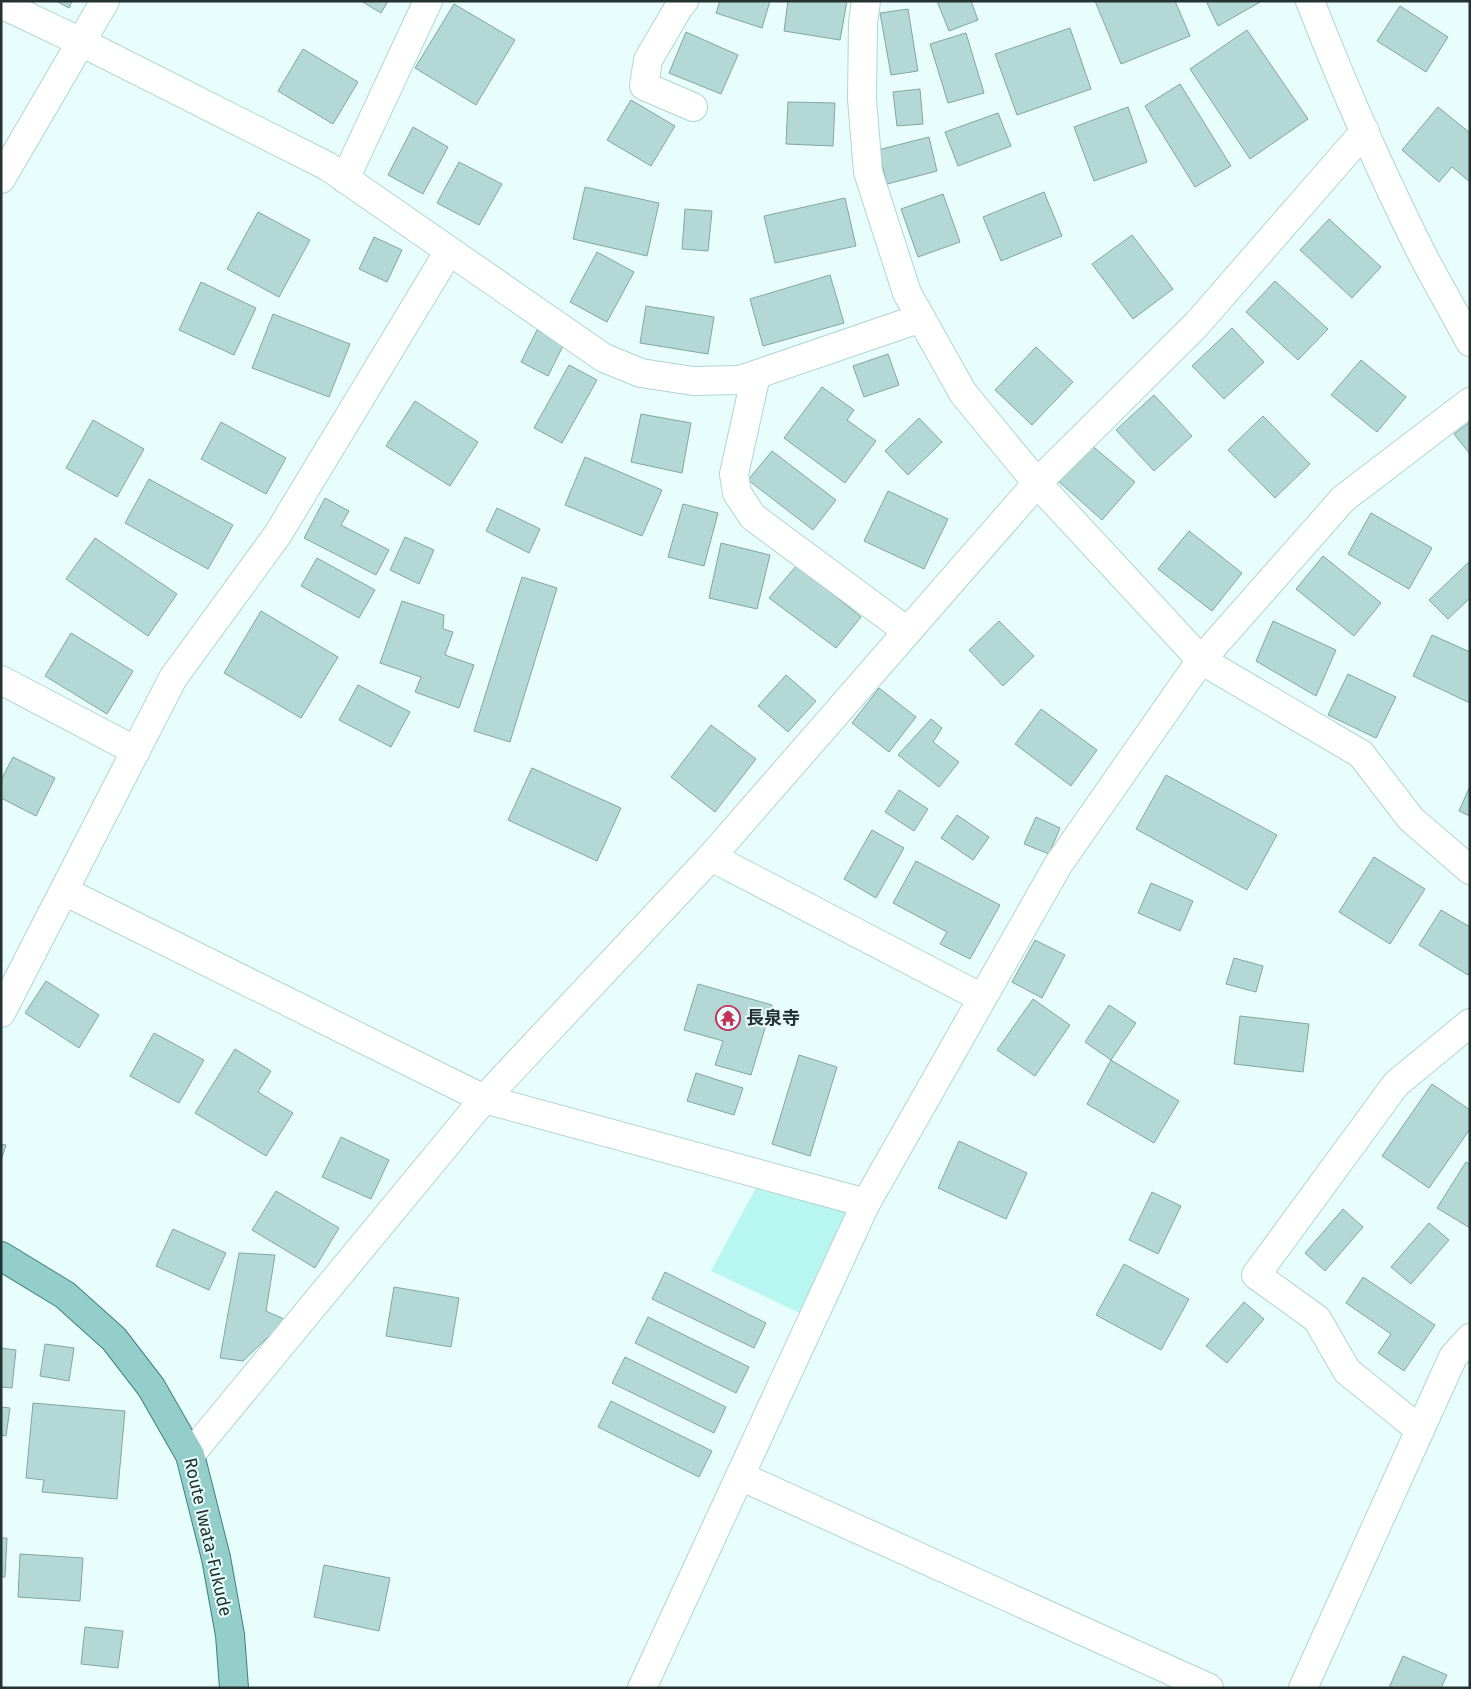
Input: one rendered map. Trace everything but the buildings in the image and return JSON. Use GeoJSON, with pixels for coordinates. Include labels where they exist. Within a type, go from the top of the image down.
{"type":"FeatureCollection","features":[{"type":"Feature","properties":{"kind":"main road","name":"Route Iwata-Fukude"},"geometry":{"type":"LineString","coordinates":[[1,1256],[65,1295],[114,1339],[150,1387],[190,1455],[218,1567],[230,1635],[234,1688]]}},
{"type":"Feature","properties":{"kind":"street"},"geometry":{"type":"LineString","coordinates":[[1,180],[105,1]]}},
{"type":"Feature","properties":{"kind":"street"},"geometry":{"type":"LineString","coordinates":[[345,179],[428,1]]}},
{"type":"Feature","properties":{"kind":"street"},"geometry":{"type":"LineString","coordinates":[[684,1],[648,60],[644,86],[693,107]]}},
{"type":"Feature","properties":{"kind":"street"},"geometry":{"type":"LineString","coordinates":[[866,1],[863,23],[862,99],[868,172],[907,293],[963,393],[1037,483],[1202,660],[1361,754],[1411,819],[1470,870]]}},
{"type":"Feature","properties":{"kind":"street"},"geometry":{"type":"LineString","coordinates":[[1310,1],[1344,87],[1424,258],[1470,342]]}},
{"type":"Feature","properties":{"kind":"street"},"geometry":{"type":"LineString","coordinates":[[1,4],[81,42],[327,166],[604,358],[641,373],[693,380],[740,380],[921,318]]}},
{"type":"Feature","properties":{"kind":"street"},"geometry":{"type":"LineString","coordinates":[[190,1455],[484,1099],[711,857],[1037,483],[1197,324],[1365,131]]}},
{"type":"Feature","properties":{"kind":"street"},"geometry":{"type":"LineString","coordinates":[[1,1013],[173,678],[278,534],[448,251]]}},
{"type":"Feature","properties":{"kind":"street"},"geometry":{"type":"LineString","coordinates":[[756,375],[734,474],[737,493],[753,517],[907,631]]}},
{"type":"Feature","properties":{"kind":"street"},"geometry":{"type":"LineString","coordinates":[[642,1688],[866,1203],[1058,864],[1202,660],[1344,499],[1470,402]]}},
{"type":"Feature","properties":{"kind":"street"},"geometry":{"type":"LineString","coordinates":[[1,680],[136,751]]}},
{"type":"Feature","properties":{"kind":"street"},"geometry":{"type":"LineString","coordinates":[[711,857],[982,998]]}},
{"type":"Feature","properties":{"kind":"street"},"geometry":{"type":"LineString","coordinates":[[64,891],[484,1099],[866,1203]]}},
{"type":"Feature","properties":{"kind":"street"},"geometry":{"type":"LineString","coordinates":[[1420,1430],[1347,1371],[1317,1319],[1256,1275],[1396,1084],[1470,1023]]}},
{"type":"Feature","properties":{"kind":"street"},"geometry":{"type":"LineString","coordinates":[[1303,1688],[1453,1357],[1470,1338]]}},
{"type":"Feature","properties":{"kind":"street"},"geometry":{"type":"LineString","coordinates":[[740,1476],[1209,1688]]}},
{"type":"Feature","properties":{"kind":"shaded area"},"geometry":{"type":"Polygon","coordinates":[[[763,1175],[866,1203],[804,1315],[711,1271],[763,1175]]]}},
{"type":"Feature","properties":{"kind":"place","name":"長泉寺"},"geometry":{"type":"Point","coordinates":[728,1018]}}]}
